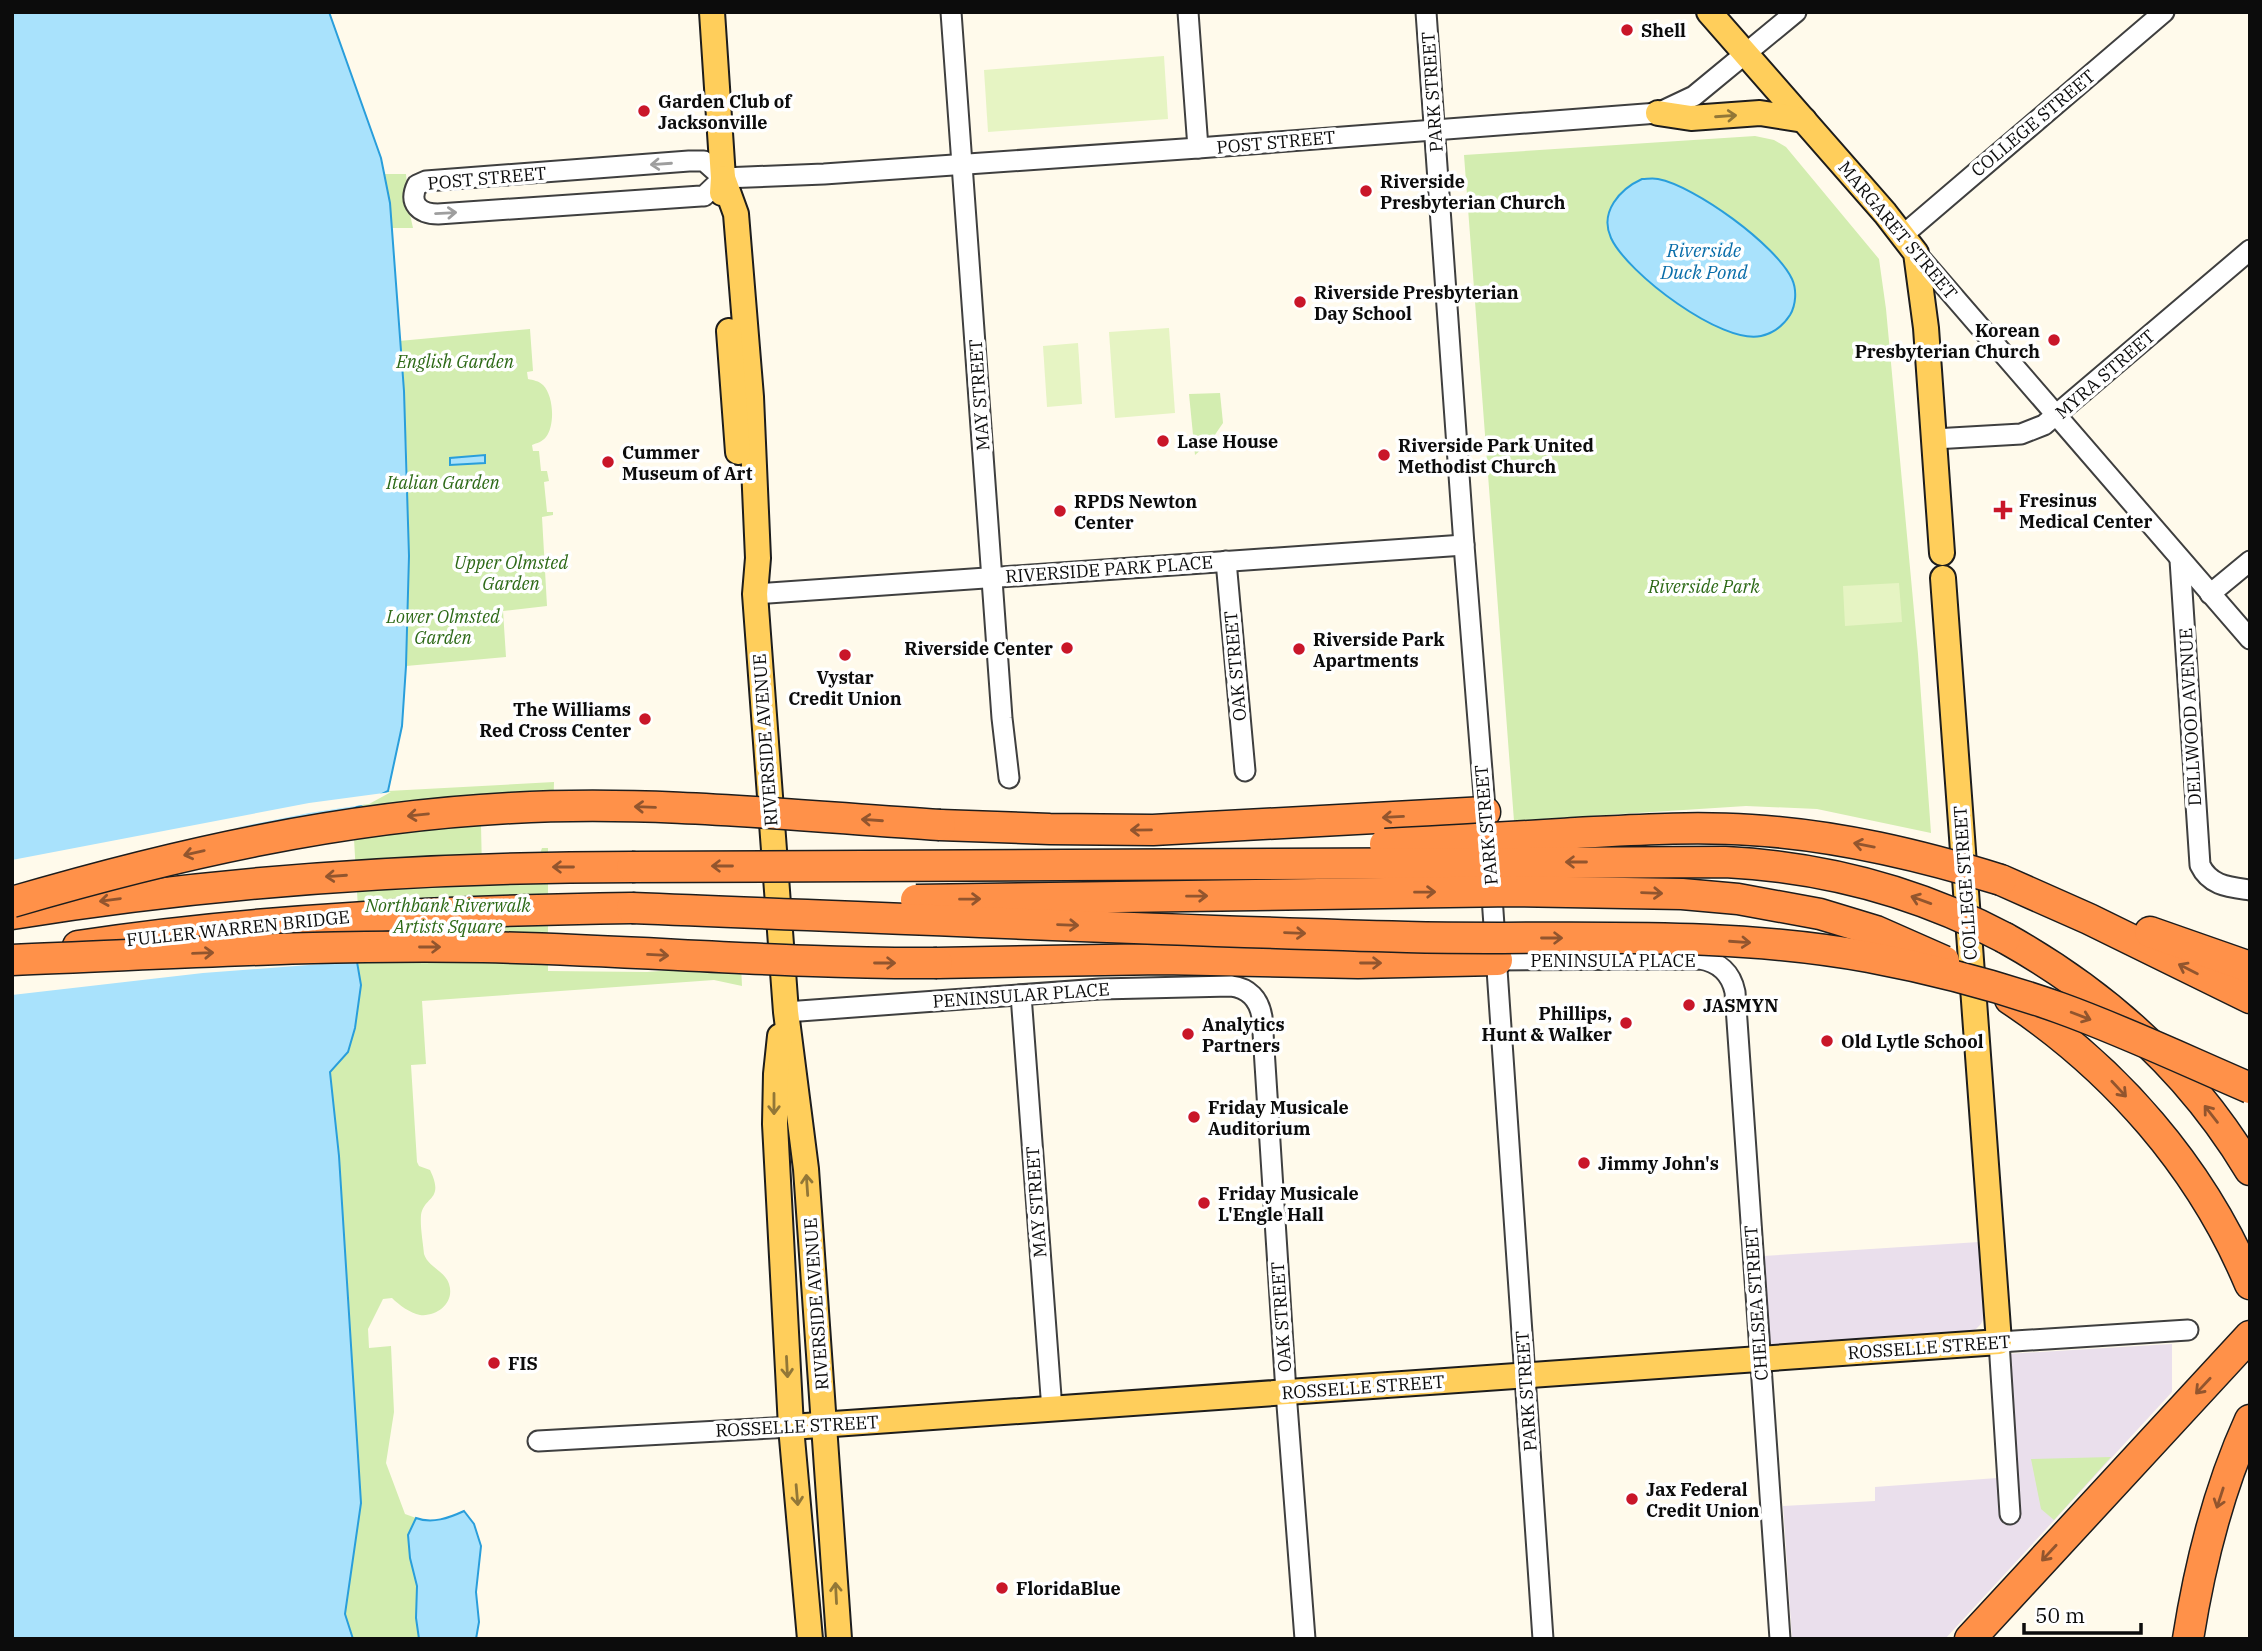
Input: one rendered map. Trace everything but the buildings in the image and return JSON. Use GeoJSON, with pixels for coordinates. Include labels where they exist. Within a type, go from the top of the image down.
{"type":"FeatureCollection","features":[{"type":"Feature","properties":{"kind":"highway"},"geometry":{"type":"LineString","coordinates":[[12,902],[139,866],[234,844],[354,823],[513,808],[621,806],[1062,830],[1153,830],[1485,812]]}},
{"type":"Feature","properties":{"kind":"highway"},"geometry":{"type":"LineString","coordinates":[[1035,865],[1625,830],[1724,828],[1785,833],[1862,845],[1939,862],[2001,880],[2250,967]]}},
{"type":"Feature","properties":{"kind":"highway"},"geometry":{"type":"LineString","coordinates":[[12,914],[184,891],[362,874],[532,867],[1753,863],[1808,870],[1891,890],[1944,909],[2006,938],[2067,975],[2127,1021],[2192,1090],[2247,1165]]}},
{"type":"Feature","properties":{"kind":"highway"},"geometry":{"type":"LineString","coordinates":[[2001,880],[2089,919],[2250,998]]}},
{"type":"Feature","properties":{"kind":"highway"},"geometry":{"type":"LineString","coordinates":[[632,908],[792,902],[1496,891],[1709,896],[1793,908],[1876,931],[1950,964],[2010,999],[2050,1027],[2094,1064],[2156,1130],[2204,1196],[2245,1273],[2250,1296]]}},
{"type":"Feature","properties":{"kind":"highway"},"geometry":{"type":"LineString","coordinates":[[632,908],[1362,935],[1695,939],[1808,948],[1921,968],[2030,998],[2110,1027],[2250,1088]]}},
{"type":"Feature","properties":{"kind":"highway","name":"FULLER WARREN BRIDGE"},"geometry":{"type":"LineString","coordinates":[[12,958],[158,935],[328,918],[493,910],[632,908]]}},
{"type":"Feature","properties":{"kind":"highway"},"geometry":{"type":"LineString","coordinates":[[12,958],[454,947],[786,961],[937,963],[1150,960],[1358,963],[1497,960]]}},
{"type":"Feature","properties":{"kind":"highway"},"geometry":{"type":"LineString","coordinates":[[1970,1639],[2250,1336]]}},
{"type":"Feature","properties":{"kind":"highway"},"geometry":{"type":"LineString","coordinates":[[2188,1639],[2197,1581],[2211,1527],[2247,1427]]}},
{"type":"Feature","properties":{"kind":"main road","name":"RIVERSIDE AVENUE"},"geometry":{"type":"LineString","coordinates":[[712,12],[723,178],[721,216],[746,559],[755,594],[786,1012],[805,1157],[839,1639]]}},
{"type":"Feature","properties":{"kind":"main road","name":"MARGARET STREET"},"geometry":{"type":"LineString","coordinates":[[1709,12],[1909,244]]}},
{"type":"Feature","properties":{"kind":"main road"},"geometry":{"type":"LineString","coordinates":[[1658,113],[1691,118],[1759,113],[1804,120]]}},
{"type":"Feature","properties":{"kind":"main road","name":"COLLEGE STREET"},"geometry":{"type":"LineString","coordinates":[[1909,244],[1924,302],[1999,1342]]}},
{"type":"Feature","properties":{"kind":"main road","name":"RIVERSIDE AVENUE"},"geometry":{"type":"LineString","coordinates":[[786,1012],[778,1053],[774,1108],[791,1427],[810,1639]]}},
{"type":"Feature","properties":{"kind":"main road","name":"ROSSELLE STREET"},"geometry":{"type":"LineString","coordinates":[[791,1427],[1999,1342]]}},
{"type":"Feature","properties":{"kind":"street","name":"MAY STREET"},"geometry":{"type":"LineString","coordinates":[[951,12],[1009,778]]}},
{"type":"Feature","properties":{"kind":"street"},"geometry":{"type":"LineString","coordinates":[[1188,12],[1198,148]]}},
{"type":"Feature","properties":{"kind":"street","name":"PARK STREET"},"geometry":{"type":"LineString","coordinates":[[1426,12],[1497,960],[1543,1639]]}},
{"type":"Feature","properties":{"kind":"street","name":"POST STREET"},"geometry":{"type":"LineString","coordinates":[[723,178],[704,161],[426,181],[417,185],[414,203],[419,211],[438,214],[704,196],[723,178],[824,174],[1658,113],[1694,96],[1796,12]]}},
{"type":"Feature","properties":{"kind":"street","name":"COLLEGE STREET"},"geometry":{"type":"LineString","coordinates":[[1909,244],[2164,12]]}},
{"type":"Feature","properties":{"kind":"street","name":"MARGARET STREET"},"geometry":{"type":"LineString","coordinates":[[1909,244],[2250,639]]}},
{"type":"Feature","properties":{"kind":"street","name":"MYRA STREET"},"geometry":{"type":"LineString","coordinates":[[1934,439],[2021,434],[2044,425],[2250,250]]}},
{"type":"Feature","properties":{"kind":"street","name":"RIVERSIDE PARK PLACE"},"geometry":{"type":"LineString","coordinates":[[755,594],[1464,545]]}},
{"type":"Feature","properties":{"kind":"street","name":"DELLWOOD AVENUE"},"geometry":{"type":"LineString","coordinates":[[2180,560],[2198,851],[2204,873],[2221,886],[2250,890]]}},
{"type":"Feature","properties":{"kind":"street","name":"OAK STREET"},"geometry":{"type":"LineString","coordinates":[[1226,561],[1245,771]]}},
{"type":"Feature","properties":{"kind":"street"},"geometry":{"type":"LineString","coordinates":[[2210,594],[2250,561]]}},
{"type":"Feature","properties":{"kind":"street","name":"PENINSULA PLACE"},"geometry":{"type":"LineString","coordinates":[[1497,960],[1700,959],[1713,962],[1725,971]]}},
{"type":"Feature","properties":{"kind":"street","name":"CHELSEA STREET"},"geometry":{"type":"LineString","coordinates":[[1725,971],[1735,992],[1780,1639]]}},
{"type":"Feature","properties":{"kind":"street","name":"PENINSULAR PLACE"},"geometry":{"type":"LineString","coordinates":[[786,1012],[1100,989],[1231,986],[1245,989],[1254,997]]}},
{"type":"Feature","properties":{"kind":"street","name":"MAY STREET"},"geometry":{"type":"LineString","coordinates":[[1021,995],[1052,1410]]}},
{"type":"Feature","properties":{"kind":"street","name":"OAK STREET"},"geometry":{"type":"LineString","coordinates":[[1254,997],[1262,1017],[1305,1639]]}},
{"type":"Feature","properties":{"kind":"street","name":"ROSSELLE STREET"},"geometry":{"type":"LineString","coordinates":[[1999,1342],[2188,1330]]}},
{"type":"Feature","properties":{"kind":"street","name":"COLLEGE STREET"},"geometry":{"type":"LineString","coordinates":[[1999,1342],[2010,1514]]}},
{"type":"Feature","properties":{"kind":"street","name":"ROSSELLE STREET"},"geometry":{"type":"LineString","coordinates":[[538,1441],[791,1427]]}},
{"type":"Feature","properties":{"kind":"shaded area"},"geometry":{"type":"Polygon","coordinates":[[[1979,1242],[1986,1313],[1975,1330],[1965,1334],[1771,1349],[1763,1256],[1979,1242]]]}},
{"type":"Feature","properties":{"kind":"shaded area"},"geometry":{"type":"Polygon","coordinates":[[[2172,1344],[2172,1392],[1945,1639],[1792,1639],[1783,1506],[1875,1501],[1875,1487],[1997,1478],[1990,1355],[2172,1344]]]}},
{"type":"Feature","properties":{"kind":"green space"},"geometry":{"type":"Polygon","coordinates":[[[1164,56],[1168,119],[988,132],[984,70],[1164,56]]]}},
{"type":"Feature","properties":{"kind":"green space","name":"Riverside Park"},"geometry":{"type":"Polygon","coordinates":[[[1755,136],[1774,140],[1786,147],[1879,259],[1918,654],[1931,833],[1817,809],[1746,806],[1514,821],[1464,155],[1755,136]]]}},
{"type":"Feature","properties":{"kind":"green space"},"geometry":{"type":"Polygon","coordinates":[[[384,174],[406,174],[413,228],[392,228],[384,174]]]}},
{"type":"Feature","properties":{"kind":"green space"},"geometry":{"type":"Polygon","coordinates":[[[1169,328],[1175,413],[1115,418],[1109,332],[1169,328]]]}},
{"type":"Feature","properties":{"kind":"green space"},"geometry":{"type":"Polygon","coordinates":[[[530,329],[533,371],[527,372],[528,379],[538,382],[547,390],[552,411],[549,432],[541,441],[532,445],[533,451],[539,451],[541,471],[547,471],[549,481],[544,482],[547,512],[553,512],[553,515],[542,517],[547,606],[503,611],[506,657],[406,666],[409,556],[407,452],[399,341],[530,329]]]}},
{"type":"Feature","properties":{"kind":"green space"},"geometry":{"type":"Polygon","coordinates":[[[1078,343],[1082,404],[1047,407],[1043,346],[1078,343]]]}},
{"type":"Feature","properties":{"kind":"green space"},"geometry":{"type":"Polygon","coordinates":[[[1220,393],[1223,423],[1210,442],[1195,455],[1189,394],[1220,393]]]}},
{"type":"Feature","properties":{"kind":"green space"},"geometry":{"type":"Polygon","coordinates":[[[1899,583],[1902,622],[1845,626],[1843,586],[1899,583]]]}},
{"type":"Feature","properties":{"kind":"green space","name":"Northbank Riverwalk Artists Square"},"geometry":{"type":"Polygon","coordinates":[[[554,782],[553,817],[481,825],[482,871],[540,854],[542,848],[548,848],[548,971],[647,972],[741,965],[742,986],[714,980],[422,1001],[426,1064],[411,1065],[417,1162],[419,1166],[430,1170],[435,1193],[423,1209],[421,1229],[424,1254],[447,1280],[450,1297],[439,1311],[427,1315],[412,1312],[392,1298],[383,1299],[368,1329],[369,1348],[391,1346],[394,1412],[386,1463],[405,1514],[416,1518],[408,1535],[417,1586],[416,1618],[419,1639],[353,1639],[345,1614],[361,1503],[339,1156],[330,1072],[348,1052],[361,985],[357,962],[349,811],[388,791],[554,782]]]}},
{"type":"Feature","properties":{"kind":"green space"},"geometry":{"type":"Polygon","coordinates":[[[2111,1457],[2054,1520],[2041,1509],[2031,1459],[2111,1457]]]}},
{"type":"Feature","properties":{"kind":"water"},"geometry":{"type":"Polygon","coordinates":[[[12,12],[329,12],[381,158],[390,203],[404,391],[409,556],[402,726],[388,791],[349,811],[357,962],[361,985],[355,1028],[348,1052],[330,1072],[339,1156],[361,1503],[345,1614],[353,1639],[12,1639],[12,12]]]}},
{"type":"Feature","properties":{"kind":"water","name":"Riverside Duck Pond"},"geometry":{"type":"Polygon","coordinates":[[[1642,179],[1658,179],[1692,193],[1733,219],[1770,250],[1783,265],[1795,288],[1792,311],[1781,326],[1761,336],[1744,336],[1723,329],[1677,304],[1620,253],[1608,228],[1610,211],[1619,195],[1642,179]]]}},
{"type":"Feature","properties":{"kind":"water"},"geometry":{"type":"Polygon","coordinates":[[[485,455],[485,463],[450,465],[450,458],[485,455]]]}},
{"type":"Feature","properties":{"kind":"water"},"geometry":{"type":"Polygon","coordinates":[[[487,479],[487,487],[452,489],[451,481],[487,479]]]}},
{"type":"Feature","properties":{"kind":"water"},"geometry":{"type":"Polygon","coordinates":[[[464,1511],[474,1524],[481,1546],[476,1592],[479,1622],[476,1639],[419,1639],[416,1618],[417,1586],[408,1535],[416,1518],[434,1520],[464,1511]]]}},
{"type":"Feature","properties":{"kind":"pier"},"geometry":{"type":"Polygon","coordinates":[[[391,792],[369,804],[234,828],[362,808],[285,846],[354,839],[361,961],[203,973],[12,995],[12,860],[309,803],[391,792]]]}},
{"type":"Feature","properties":{"kind":"place","name":"Shell"},"geometry":{"type":"Point","coordinates":[1627,30]}},
{"type":"Feature","properties":{"kind":"place","name":"Garden Club of Jacksonville"},"geometry":{"type":"Point","coordinates":[644,111]}},
{"type":"Feature","properties":{"kind":"place","name":"Riverside Presbyterian Church"},"geometry":{"type":"Point","coordinates":[1366,191]}},
{"type":"Feature","properties":{"kind":"place","name":"Riverside Presbyterian Day School"},"geometry":{"type":"Point","coordinates":[1300,302]}},
{"type":"Feature","properties":{"kind":"place","name":"Korean Presbyterian Church"},"geometry":{"type":"Point","coordinates":[2054,340]}},
{"type":"Feature","properties":{"kind":"place","name":"Lase House"},"geometry":{"type":"Point","coordinates":[1163,441]}},
{"type":"Feature","properties":{"kind":"place","name":"Riverside Park United Methodist Church"},"geometry":{"type":"Point","coordinates":[1384,455]}},
{"type":"Feature","properties":{"kind":"place","name":"Cummer Museum of Art"},"geometry":{"type":"Point","coordinates":[608,462]}},
{"type":"Feature","properties":{"kind":"place","name":"Fresinus Medical Center"},"geometry":{"type":"Point","coordinates":[2003,510]}},
{"type":"Feature","properties":{"kind":"place","name":"RPDS Newton Center"},"geometry":{"type":"Point","coordinates":[1060,511]}},
{"type":"Feature","properties":{"kind":"place","name":"Riverside Center"},"geometry":{"type":"Point","coordinates":[1067,648]}},
{"type":"Feature","properties":{"kind":"place","name":"Riverside Park Apartments"},"geometry":{"type":"Point","coordinates":[1299,649]}},
{"type":"Feature","properties":{"kind":"place","name":"Vystar Credit Union"},"geometry":{"type":"Point","coordinates":[845,655]}},
{"type":"Feature","properties":{"kind":"place","name":"The Williams Red Cross Center"},"geometry":{"type":"Point","coordinates":[645,719]}},
{"type":"Feature","properties":{"kind":"place","name":"JASMYN"},"geometry":{"type":"Point","coordinates":[1689,1005]}},
{"type":"Feature","properties":{"kind":"place","name":"Phillips, Hunt & Walker"},"geometry":{"type":"Point","coordinates":[1626,1023]}},
{"type":"Feature","properties":{"kind":"place","name":"Analytics Partners"},"geometry":{"type":"Point","coordinates":[1188,1034]}},
{"type":"Feature","properties":{"kind":"place","name":"Old Lytle School"},"geometry":{"type":"Point","coordinates":[1827,1041]}},
{"type":"Feature","properties":{"kind":"place","name":"Friday Musicale Auditorium"},"geometry":{"type":"Point","coordinates":[1194,1117]}},
{"type":"Feature","properties":{"kind":"place","name":"Jimmy John's"},"geometry":{"type":"Point","coordinates":[1584,1163]}},
{"type":"Feature","properties":{"kind":"place","name":"Friday Musicale L'Engle Hall"},"geometry":{"type":"Point","coordinates":[1204,1203]}},
{"type":"Feature","properties":{"kind":"place","name":"FIS"},"geometry":{"type":"Point","coordinates":[494,1363]}},
{"type":"Feature","properties":{"kind":"place","name":"Jax Federal Credit Union"},"geometry":{"type":"Point","coordinates":[1632,1499]}},
{"type":"Feature","properties":{"kind":"place","name":"FloridaBlue"},"geometry":{"type":"Point","coordinates":[1002,1588]}},
{"type":"Feature","properties":{"kind":"park label","name":"English Garden"},"geometry":{"type":"Point","coordinates":[455,361]}},
{"type":"Feature","properties":{"kind":"park label","name":"Italian Garden"},"geometry":{"type":"Point","coordinates":[443,482]}},
{"type":"Feature","properties":{"kind":"park label","name":"Upper Olmsted Garden"},"geometry":{"type":"Point","coordinates":[511,572]}},
{"type":"Feature","properties":{"kind":"park label","name":"Lower Olmsted Garden"},"geometry":{"type":"Point","coordinates":[443,626]}}]}
